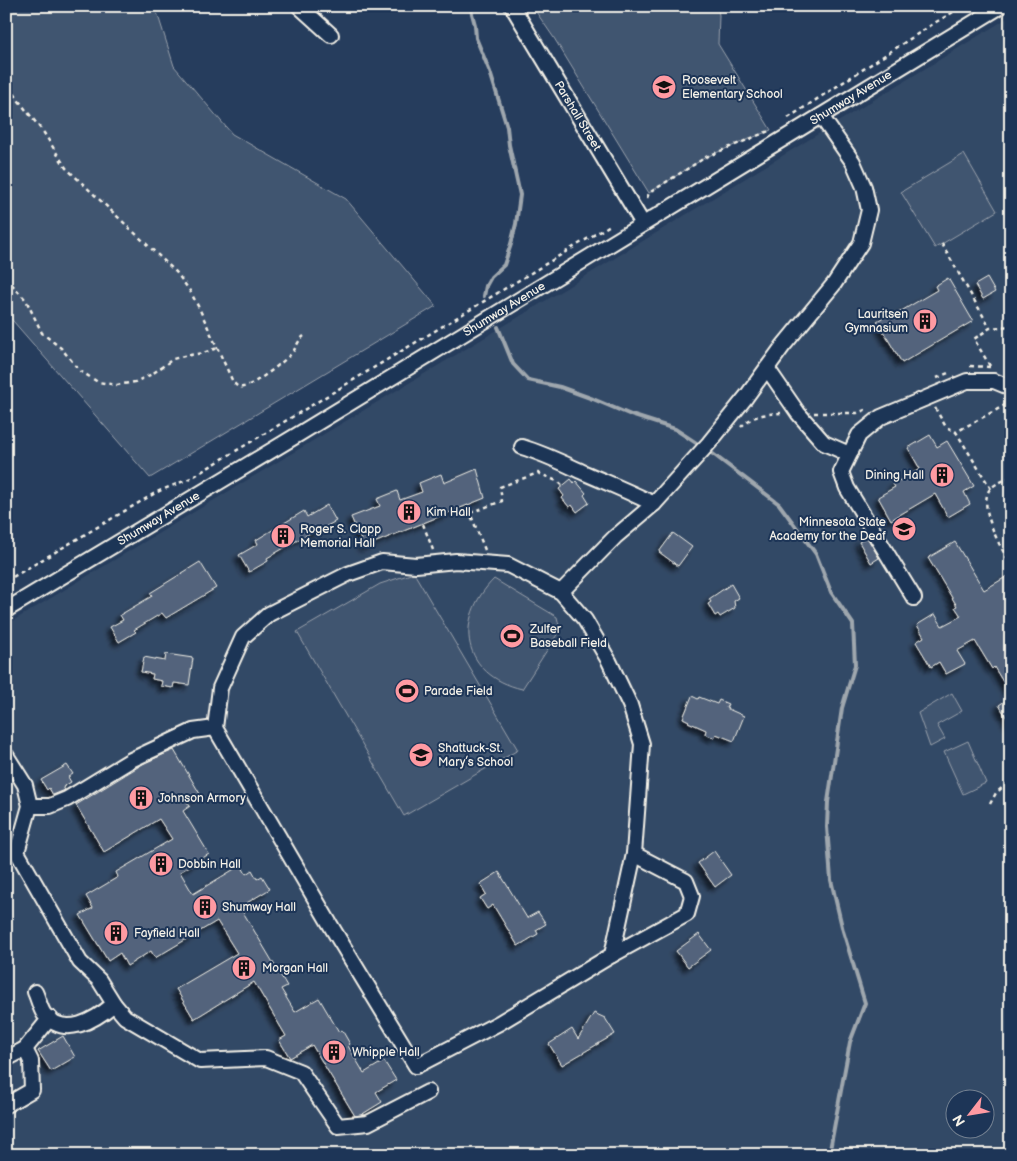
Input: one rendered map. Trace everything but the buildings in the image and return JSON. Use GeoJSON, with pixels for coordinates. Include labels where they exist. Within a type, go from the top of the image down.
{"type":"FeatureCollection","features":[{"type":"Feature","properties":{"kind":"street"},"geometry":{"type":"LineString","coordinates":[[300,6],[331,35]]}},
{"type":"Feature","properties":{"kind":"street","name":"Parshall Street"},"geometry":{"type":"LineString","coordinates":[[512,6],[643,224]]}},
{"type":"Feature","properties":{"kind":"street","name":"Shumway Avenue"},"geometry":{"type":"LineString","coordinates":[[6,610],[1001,6]]}},
{"type":"Feature","properties":{"kind":"street"},"geometry":{"type":"LineString","coordinates":[[561,592],[615,536],[654,504],[705,448],[834,284],[861,243],[869,210],[864,187],[853,162],[821,116]]}},
{"type":"Feature","properties":{"kind":"street"},"geometry":{"type":"LineString","coordinates":[[767,368],[798,413],[824,443],[849,454]]}},
{"type":"Feature","properties":{"kind":"street"},"geometry":{"type":"LineString","coordinates":[[914,598],[847,488],[841,472],[849,454],[859,435],[881,417],[928,396],[967,381],[994,381],[1011,388]]}},
{"type":"Feature","properties":{"kind":"street"},"geometry":{"type":"LineString","coordinates":[[522,447],[543,453],[587,474],[622,487],[654,504]]}},
{"type":"Feature","properties":{"kind":"street"},"geometry":{"type":"LineString","coordinates":[[612,955],[634,854],[642,744],[630,704],[609,662],[585,620],[561,592],[508,565],[456,561],[416,565],[382,562],[348,574],[269,614],[243,637],[220,688],[215,728],[329,923],[416,1066],[499,1023],[612,955],[687,914],[692,896],[686,881],[634,854]]}},
{"type":"Feature","properties":{"kind":"street"},"geometry":{"type":"LineString","coordinates":[[30,806],[50,806],[67,799],[131,760],[193,731],[215,728]]}},
{"type":"Feature","properties":{"kind":"street"},"geometry":{"type":"LineString","coordinates":[[6,756],[25,785],[30,806],[16,852],[80,962],[99,980],[114,1004],[125,1017],[200,1061],[266,1058],[300,1072],[338,1126],[368,1123],[428,1092]]}},
{"type":"Feature","properties":{"kind":"street"},"geometry":{"type":"LineString","coordinates":[[35,992],[44,1013],[60,1025],[77,1026],[96,1018],[114,1004]]}},
{"type":"Feature","properties":{"kind":"street"},"geometry":{"type":"LineString","coordinates":[[6,1059],[24,1049],[50,1018]]}},
{"type":"Feature","properties":{"kind":"street"},"geometry":{"type":"LineString","coordinates":[[6,1105],[32,1090],[31,1061],[24,1049]]}},
{"type":"Feature","properties":{"kind":"path"},"geometry":{"type":"LineString","coordinates":[[787,119],[964,6]]}},
{"type":"Feature","properties":{"kind":"path"},"geometry":{"type":"LineString","coordinates":[[6,80],[19,101],[44,133],[66,168],[176,272],[190,291],[233,382],[240,387],[265,375],[291,355],[300,339],[304,336]]}},
{"type":"Feature","properties":{"kind":"path"},"geometry":{"type":"LineString","coordinates":[[647,198],[649,193],[706,157],[771,130]]}},
{"type":"Feature","properties":{"kind":"path"},"geometry":{"type":"LineString","coordinates":[[6,581],[157,492],[191,478],[612,224]]}},
{"type":"Feature","properties":{"kind":"path"},"geometry":{"type":"LineString","coordinates":[[942,244],[990,328]]}},
{"type":"Feature","properties":{"kind":"path"},"geometry":{"type":"LineString","coordinates":[[6,278],[21,293],[31,308],[42,333],[61,348],[80,371],[98,382],[117,385],[135,382],[152,374],[173,359],[217,348]]}},
{"type":"Feature","properties":{"kind":"path"},"geometry":{"type":"LineString","coordinates":[[990,366],[974,339],[990,328],[1011,326]]}},
{"type":"Feature","properties":{"kind":"path"},"geometry":{"type":"LineString","coordinates":[[968,366],[990,366],[997,368]]}},
{"type":"Feature","properties":{"kind":"path"},"geometry":{"type":"LineString","coordinates":[[936,378],[951,372]]}},
{"type":"Feature","properties":{"kind":"path"},"geometry":{"type":"LineString","coordinates":[[928,396],[946,427],[956,432],[990,489]]}},
{"type":"Feature","properties":{"kind":"path"},"geometry":{"type":"LineString","coordinates":[[956,432],[1007,404]]}},
{"type":"Feature","properties":{"kind":"path"},"geometry":{"type":"LineString","coordinates":[[740,427],[747,420],[761,414],[857,413],[875,407]]}},
{"type":"Feature","properties":{"kind":"path"},"geometry":{"type":"LineString","coordinates":[[486,554],[470,513],[502,501],[500,487],[538,473],[559,482],[563,486]]}},
{"type":"Feature","properties":{"kind":"path"},"geometry":{"type":"LineString","coordinates":[[1011,477],[990,489],[986,501],[991,529],[1010,559],[1011,564]]}},
{"type":"Feature","properties":{"kind":"path"},"geometry":{"type":"LineString","coordinates":[[424,524],[434,551]]}},
{"type":"Feature","properties":{"kind":"path"},"geometry":{"type":"LineString","coordinates":[[990,804],[996,793],[1011,780]]}},
{"type":"Feature","properties":{"kind":"shaded area"},"geometry":{"type":"Polygon","coordinates":[[[6,6],[155,6],[174,66],[232,134],[346,199],[436,306],[150,478],[6,313],[6,6]]]}},
{"type":"Feature","properties":{"kind":"shaded area","name":"Roosevelt Elementary School"},"geometry":{"type":"Polygon","coordinates":[[[532,6],[717,6],[719,15],[718,44],[771,130],[706,157],[649,193],[554,38],[532,6]]]}},
{"type":"Feature","properties":{"kind":"shaded area","name":"Shattuck-St. Mary’s School"},"geometry":{"type":"Polygon","coordinates":[[[1011,16],[1011,1155],[6,1155],[6,625],[499,329],[1011,16]]]}},
{"type":"Feature","properties":{"kind":"shaded area"},"geometry":{"type":"Polygon","coordinates":[[[964,154],[997,211],[935,248],[901,192],[964,154]]]}},
{"type":"Feature","properties":{"kind":"shaded area","name":"Parade Field"},"geometry":{"type":"Polygon","coordinates":[[[414,573],[518,750],[404,816],[297,632],[380,584],[414,573]]]}},
{"type":"Feature","properties":{"kind":"shaded area","name":"Zulfer Baseball Field"},"geometry":{"type":"Polygon","coordinates":[[[494,579],[557,617],[560,630],[522,689],[502,682],[487,672],[476,659],[470,644],[469,628],[473,612],[481,595],[494,579]]]}},
{"type":"Feature","properties":{"kind":"shaded area"},"geometry":{"type":"Polygon","coordinates":[[[952,693],[962,711],[937,725],[945,739],[930,747],[918,713],[952,693]]]}},
{"type":"Feature","properties":{"kind":"shaded area"},"geometry":{"type":"Polygon","coordinates":[[[968,741],[986,783],[963,794],[944,752],[968,741]]]}},
{"type":"Feature","properties":{"kind":"waterway"},"geometry":{"type":"LineString","coordinates":[[470,6],[476,38],[490,72],[507,127],[520,195],[516,224],[504,265],[491,277],[486,286],[484,296]]}},
{"type":"Feature","properties":{"kind":"waterway"},"geometry":{"type":"LineString","coordinates":[[498,327],[513,364],[528,380],[560,387],[631,415],[675,429],[713,454],[779,504],[816,554],[831,592],[853,624],[855,665],[842,708],[828,802],[827,827],[831,880],[843,931],[865,1003],[850,1042],[829,1155]]}},
{"type":"Feature","properties":{"kind":"place","name":"Roosevelt Elementary School"},"geometry":{"type":"Point","coordinates":[664,87]}},
{"type":"Feature","properties":{"kind":"place","name":"Lauritsen Gymnasium"},"geometry":{"type":"Point","coordinates":[925,321]}},
{"type":"Feature","properties":{"kind":"place","name":"Dining Hall"},"geometry":{"type":"Point","coordinates":[942,475]}},
{"type":"Feature","properties":{"kind":"place","name":"Kim Hall"},"geometry":{"type":"Point","coordinates":[409,512]}},
{"type":"Feature","properties":{"kind":"place","name":"Minnesota State Academy for the Deaf"},"geometry":{"type":"Point","coordinates":[904,529]}},
{"type":"Feature","properties":{"kind":"place","name":"Roger S. Clapp Memorial Hall"},"geometry":{"type":"Point","coordinates":[283,536]}},
{"type":"Feature","properties":{"kind":"place","name":"Zulfer Baseball Field"},"geometry":{"type":"Point","coordinates":[512,636]}},
{"type":"Feature","properties":{"kind":"place","name":"Parade Field"},"geometry":{"type":"Point","coordinates":[407,691]}},
{"type":"Feature","properties":{"kind":"place","name":"Shattuck-St. Mary’s School"},"geometry":{"type":"Point","coordinates":[421,755]}},
{"type":"Feature","properties":{"kind":"place","name":"Johnson Armory"},"geometry":{"type":"Point","coordinates":[141,798]}},
{"type":"Feature","properties":{"kind":"place","name":"Dobbin Hall"},"geometry":{"type":"Point","coordinates":[161,864]}},
{"type":"Feature","properties":{"kind":"place","name":"Shumway Hall"},"geometry":{"type":"Point","coordinates":[205,907]}},
{"type":"Feature","properties":{"kind":"place","name":"Fayfield Hall"},"geometry":{"type":"Point","coordinates":[116,933]}},
{"type":"Feature","properties":{"kind":"place","name":"Morgan Hall"},"geometry":{"type":"Point","coordinates":[244,968]}},
{"type":"Feature","properties":{"kind":"place","name":"Whipple Hall"},"geometry":{"type":"Point","coordinates":[334,1052]}}]}
